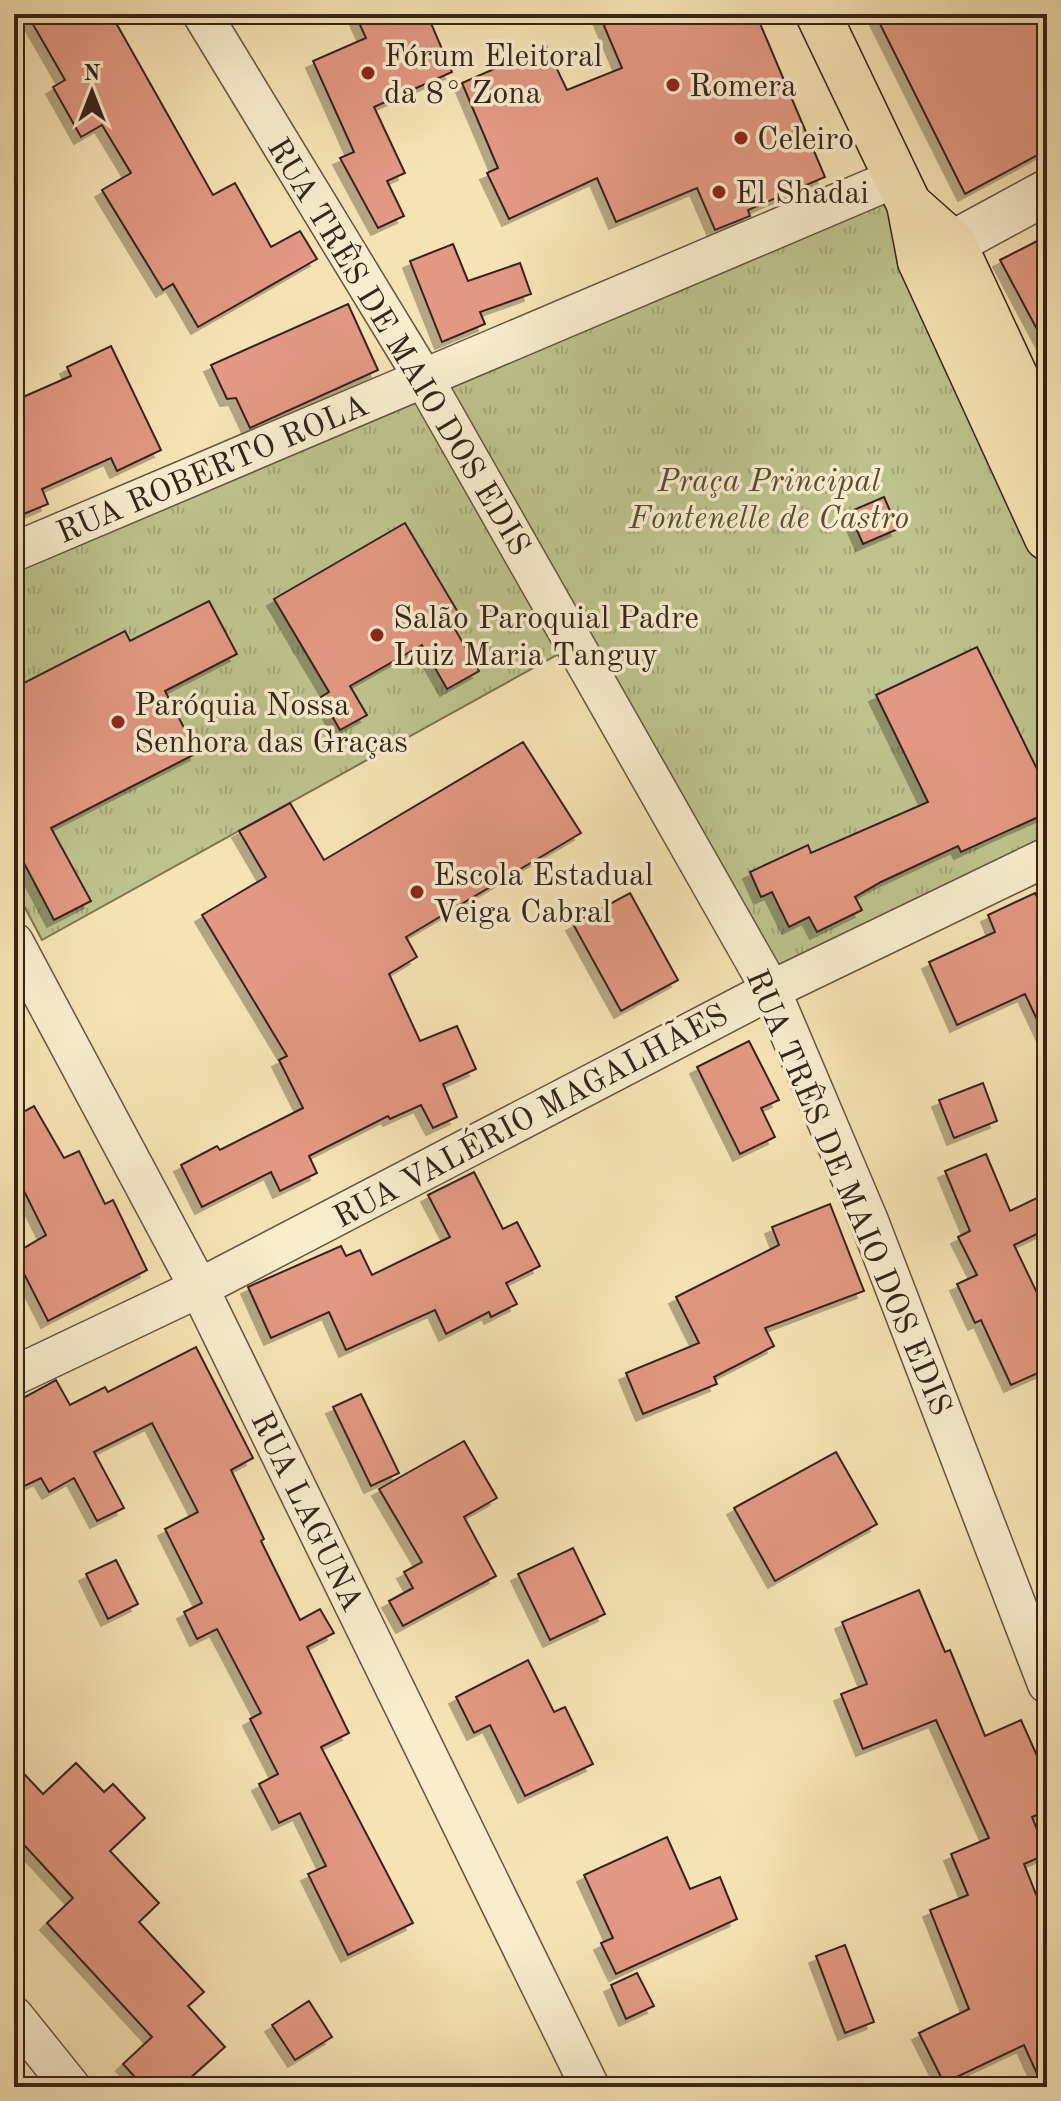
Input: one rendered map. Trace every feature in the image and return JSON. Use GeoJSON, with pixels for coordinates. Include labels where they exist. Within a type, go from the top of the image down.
{"type":"FeatureCollection","features":[{"type":"Feature","properties":{"kind":"highway"},"geometry":{"type":"LineString","coordinates":[[818,14],[902,191],[1047,444]]}},
{"type":"Feature","properties":{"kind":"highway"},"geometry":{"type":"LineString","coordinates":[[937,252],[1047,538]]}},
{"type":"Feature","properties":{"kind":"street","name":"RUA TRÊS DE MAIO DOS EDIS"},"geometry":{"type":"LineString","coordinates":[[202,14],[424,379],[771,990],[869,1221],[1047,1684]]}},
{"type":"Feature","properties":{"kind":"street","name":"RUA ROBERTO ROLA"},"geometry":{"type":"LineString","coordinates":[[14,552],[424,379],[902,191]]}},
{"type":"Feature","properties":{"kind":"street"},"geometry":{"type":"LineString","coordinates":[[937,252],[1047,192]]}},
{"type":"Feature","properties":{"kind":"street","name":"RUA VALÉRIO MAGALHÃES"},"geometry":{"type":"LineString","coordinates":[[14,1376],[199,1288],[771,990],[1047,857]]}},
{"type":"Feature","properties":{"kind":"street","name":"RUA LAGUNA"},"geometry":{"type":"LineString","coordinates":[[14,942],[199,1288],[590,2087]]}},
{"type":"Feature","properties":{"kind":"street"},"geometry":{"type":"LineString","coordinates":[[14,2016],[71,2087]]}},
{"type":"Feature","properties":{"kind":"green space","name":"Praça Principal Fontenelle de Castro"},"geometry":{"type":"Polygon","coordinates":[[[884,203],[1047,558],[1047,849],[779,978],[445,387],[884,203]]]}},
{"type":"Feature","properties":{"kind":"green space"},"geometry":{"type":"Polygon","coordinates":[[[419,396],[562,652],[42,940],[14,887],[14,563],[419,396]]]}},
{"type":"Feature","properties":{"kind":"building"},"geometry":{"type":"Polygon","coordinates":[[[27,14],[111,14],[213,195],[235,183],[271,247],[300,231],[317,259],[198,327],[173,284],[163,290],[102,190],[131,173],[102,125],[81,137],[53,87],[65,80],[27,14]]]}},
{"type":"Feature","properties":{"kind":"building"},"geometry":{"type":"Polygon","coordinates":[[[355,14],[427,14],[452,72],[374,107],[405,173],[387,181],[404,216],[378,228],[340,158],[354,152],[313,61],[366,38],[355,14]]]}},
{"type":"Feature","properties":{"kind":"building"},"geometry":{"type":"Polygon","coordinates":[[[599,14],[756,14],[825,177],[748,210],[750,216],[715,230],[697,188],[616,222],[597,178],[509,219],[487,173],[498,168],[462,83],[546,46],[567,90],[622,68],[599,14]]]}},
{"type":"Feature","properties":{"kind":"building"},"geometry":{"type":"Polygon","coordinates":[[[875,14],[1047,14],[1047,150],[965,194],[875,14]]]}},
{"type":"Feature","properties":{"kind":"building"},"geometry":{"type":"Polygon","coordinates":[[[1047,236],[1047,348],[1000,260],[1047,236]]]}},
{"type":"Feature","properties":{"kind":"building"},"geometry":{"type":"Polygon","coordinates":[[[453,244],[468,281],[520,263],[531,294],[480,312],[485,324],[442,342],[410,261],[453,244]]]}},
{"type":"Feature","properties":{"kind":"building"},"geometry":{"type":"Polygon","coordinates":[[[348,304],[378,370],[250,428],[236,398],[227,399],[211,365],[348,304]]]}},
{"type":"Feature","properties":{"kind":"building"},"geometry":{"type":"Polygon","coordinates":[[[111,346],[161,450],[117,471],[111,458],[42,489],[48,504],[14,518],[14,401],[71,376],[67,367],[111,346]]]}},
{"type":"Feature","properties":{"kind":"building"},"geometry":{"type":"Polygon","coordinates":[[[884,497],[898,529],[863,544],[849,512],[884,497]]]}},
{"type":"Feature","properties":{"kind":"building","name":"Salão Paroquial Padre Luiz Maria Tanguy"},"geometry":{"type":"Polygon","coordinates":[[[405,523],[462,619],[452,624],[479,671],[447,689],[422,645],[350,686],[367,715],[340,730],[321,697],[329,692],[274,599],[405,523]]]}},
{"type":"Feature","properties":{"kind":"building","name":"Paróquia Nossa Senhora das Graças"},"geometry":{"type":"Polygon","coordinates":[[[209,601],[237,654],[165,691],[197,753],[51,828],[91,901],[54,920],[14,844],[14,688],[125,631],[130,641],[209,601]]]}},
{"type":"Feature","properties":{"kind":"building"},"geometry":{"type":"Polygon","coordinates":[[[977,647],[1038,771],[1047,767],[1047,813],[961,852],[958,846],[881,882],[855,897],[862,910],[817,932],[809,917],[789,927],[772,892],[761,897],[750,872],[808,845],[811,853],[928,802],[876,695],[977,647]]]}},
{"type":"Feature","properties":{"kind":"building","name":"Escola Estadual Veiga Cabral"},"geometry":{"type":"Polygon","coordinates":[[[523,742],[581,833],[406,937],[417,957],[389,974],[420,1041],[457,1026],[476,1069],[443,1084],[457,1117],[433,1128],[421,1105],[390,1119],[388,1116],[309,1156],[317,1173],[280,1191],[271,1172],[202,1207],[181,1165],[217,1146],[220,1150],[303,1108],[279,1060],[287,1056],[202,915],[266,877],[239,831],[290,803],[324,860],[523,742]]]}},
{"type":"Feature","properties":{"kind":"building"},"geometry":{"type":"Polygon","coordinates":[[[630,893],[678,980],[621,1011],[573,924],[630,893]]]}},
{"type":"Feature","properties":{"kind":"building"},"geometry":{"type":"Polygon","coordinates":[[[1035,893],[1047,917],[1047,1041],[1025,994],[957,1025],[929,962],[995,932],[988,915],[1035,893]]]}},
{"type":"Feature","properties":{"kind":"building"},"geometry":{"type":"Polygon","coordinates":[[[749,1041],[779,1100],[761,1108],[775,1137],[740,1154],[697,1067],[749,1041]]]}},
{"type":"Feature","properties":{"kind":"building"},"geometry":{"type":"Polygon","coordinates":[[[983,1083],[997,1121],[954,1138],[939,1100],[983,1083]]]}},
{"type":"Feature","properties":{"kind":"building"},"geometry":{"type":"Polygon","coordinates":[[[34,1106],[64,1158],[79,1151],[105,1204],[113,1200],[147,1270],[48,1321],[14,1254],[46,1235],[14,1171],[14,1117],[34,1106]]]}},
{"type":"Feature","properties":{"kind":"building"},"geometry":{"type":"Polygon","coordinates":[[[986,1154],[1010,1211],[1047,1193],[1047,1229],[1014,1245],[1039,1297],[1047,1294],[1047,1369],[1011,1385],[981,1320],[975,1323],[957,1284],[977,1275],[958,1237],[970,1231],[945,1171],[986,1154]]]}},
{"type":"Feature","properties":{"kind":"building"},"geometry":{"type":"Polygon","coordinates":[[[474,1172],[503,1229],[517,1222],[540,1266],[506,1283],[517,1304],[491,1317],[489,1312],[446,1334],[435,1310],[346,1350],[329,1312],[271,1338],[248,1287],[341,1246],[346,1256],[360,1250],[372,1275],[450,1237],[428,1195],[474,1172]]]}},
{"type":"Feature","properties":{"kind":"building"},"geometry":{"type":"Polygon","coordinates":[[[830,1204],[864,1291],[765,1328],[774,1346],[714,1377],[717,1384],[643,1414],[626,1373],[699,1343],[676,1297],[779,1245],[772,1227],[830,1204]]]}},
{"type":"Feature","properties":{"kind":"building"},"geometry":{"type":"Polygon","coordinates":[[[196,1347],[253,1458],[231,1470],[264,1539],[261,1541],[300,1620],[320,1609],[334,1633],[307,1647],[349,1733],[321,1747],[413,1923],[348,1955],[308,1874],[326,1866],[300,1813],[279,1823],[259,1784],[278,1774],[250,1719],[261,1713],[217,1629],[197,1639],[184,1612],[202,1603],[165,1529],[198,1512],[152,1423],[94,1452],[124,1508],[97,1521],[74,1478],[49,1492],[41,1478],[14,1491],[14,1403],[56,1380],[70,1405],[105,1387],[108,1392],[196,1347]]]}},
{"type":"Feature","properties":{"kind":"building"},"geometry":{"type":"Polygon","coordinates":[[[361,1394],[399,1473],[371,1486],[333,1407],[361,1394]]]}},
{"type":"Feature","properties":{"kind":"building"},"geometry":{"type":"Polygon","coordinates":[[[464,1441],[497,1498],[464,1517],[496,1576],[403,1626],[389,1601],[413,1588],[404,1572],[422,1562],[379,1489],[464,1441]]]}},
{"type":"Feature","properties":{"kind":"building"},"geometry":{"type":"Polygon","coordinates":[[[836,1452],[877,1524],[775,1581],[734,1508],[836,1452]]]}},
{"type":"Feature","properties":{"kind":"building"},"geometry":{"type":"Polygon","coordinates":[[[573,1548],[605,1614],[550,1640],[518,1574],[573,1548]]]}},
{"type":"Feature","properties":{"kind":"building"},"geometry":{"type":"Polygon","coordinates":[[[116,1560],[138,1604],[108,1619],[86,1574],[116,1560]]]}},
{"type":"Feature","properties":{"kind":"building"},"geometry":{"type":"Polygon","coordinates":[[[919,1590],[945,1652],[950,1650],[985,1736],[1021,1720],[1047,1778],[1047,1810],[1032,1817],[1047,1854],[1024,1864],[1047,1922],[1047,2087],[1043,2087],[1024,2045],[944,2083],[919,2033],[969,2009],[930,1910],[968,1895],[951,1854],[989,1838],[936,1720],[863,1749],[841,1694],[867,1684],[842,1622],[919,1590]]]}},
{"type":"Feature","properties":{"kind":"building"},"geometry":{"type":"Polygon","coordinates":[[[528,1660],[554,1712],[565,1707],[593,1764],[525,1796],[490,1725],[474,1733],[456,1697],[528,1660]]]}},
{"type":"Feature","properties":{"kind":"building"},"geometry":{"type":"Polygon","coordinates":[[[14,1763],[43,1794],[76,1763],[104,1792],[113,1784],[145,1818],[110,1851],[159,1903],[139,1922],[204,1992],[188,2006],[225,2047],[180,2087],[144,2087],[123,2064],[152,2037],[47,1923],[73,1898],[14,1834],[14,1763]]]}},
{"type":"Feature","properties":{"kind":"building"},"geometry":{"type":"Polygon","coordinates":[[[667,1837],[690,1889],[720,1877],[737,1919],[616,1974],[601,1943],[613,1938],[584,1875],[667,1837]]]}},
{"type":"Feature","properties":{"kind":"building"},"geometry":{"type":"Polygon","coordinates":[[[845,1945],[874,2022],[845,2033],[816,1956],[845,1945]]]}},
{"type":"Feature","properties":{"kind":"building"},"geometry":{"type":"Polygon","coordinates":[[[637,1973],[654,2006],[626,2019],[611,1985],[637,1973]]]}},
{"type":"Feature","properties":{"kind":"building"},"geometry":{"type":"Polygon","coordinates":[[[309,2001],[332,2037],[295,2060],[272,2025],[309,2001]]]}},
{"type":"Feature","properties":{"kind":"place","name":"Fórum Eleitoral da 8° Zona"},"geometry":{"type":"Point","coordinates":[368,73]}},
{"type":"Feature","properties":{"kind":"place","name":"Romera"},"geometry":{"type":"Point","coordinates":[673,85]}},
{"type":"Feature","properties":{"kind":"place","name":"Celeiro"},"geometry":{"type":"Point","coordinates":[741,138]}},
{"type":"Feature","properties":{"kind":"place","name":"El Shadai"},"geometry":{"type":"Point","coordinates":[719,192]}},
{"type":"Feature","properties":{"kind":"place","name":"Salão Paroquial Padre Luiz Maria Tanguy"},"geometry":{"type":"Point","coordinates":[377,635]}},
{"type":"Feature","properties":{"kind":"place","name":"Paróquia Nossa Senhora das Graças"},"geometry":{"type":"Point","coordinates":[118,722]}},
{"type":"Feature","properties":{"kind":"place","name":"Escola Estadual Veiga Cabral"},"geometry":{"type":"Point","coordinates":[417,892]}}]}
